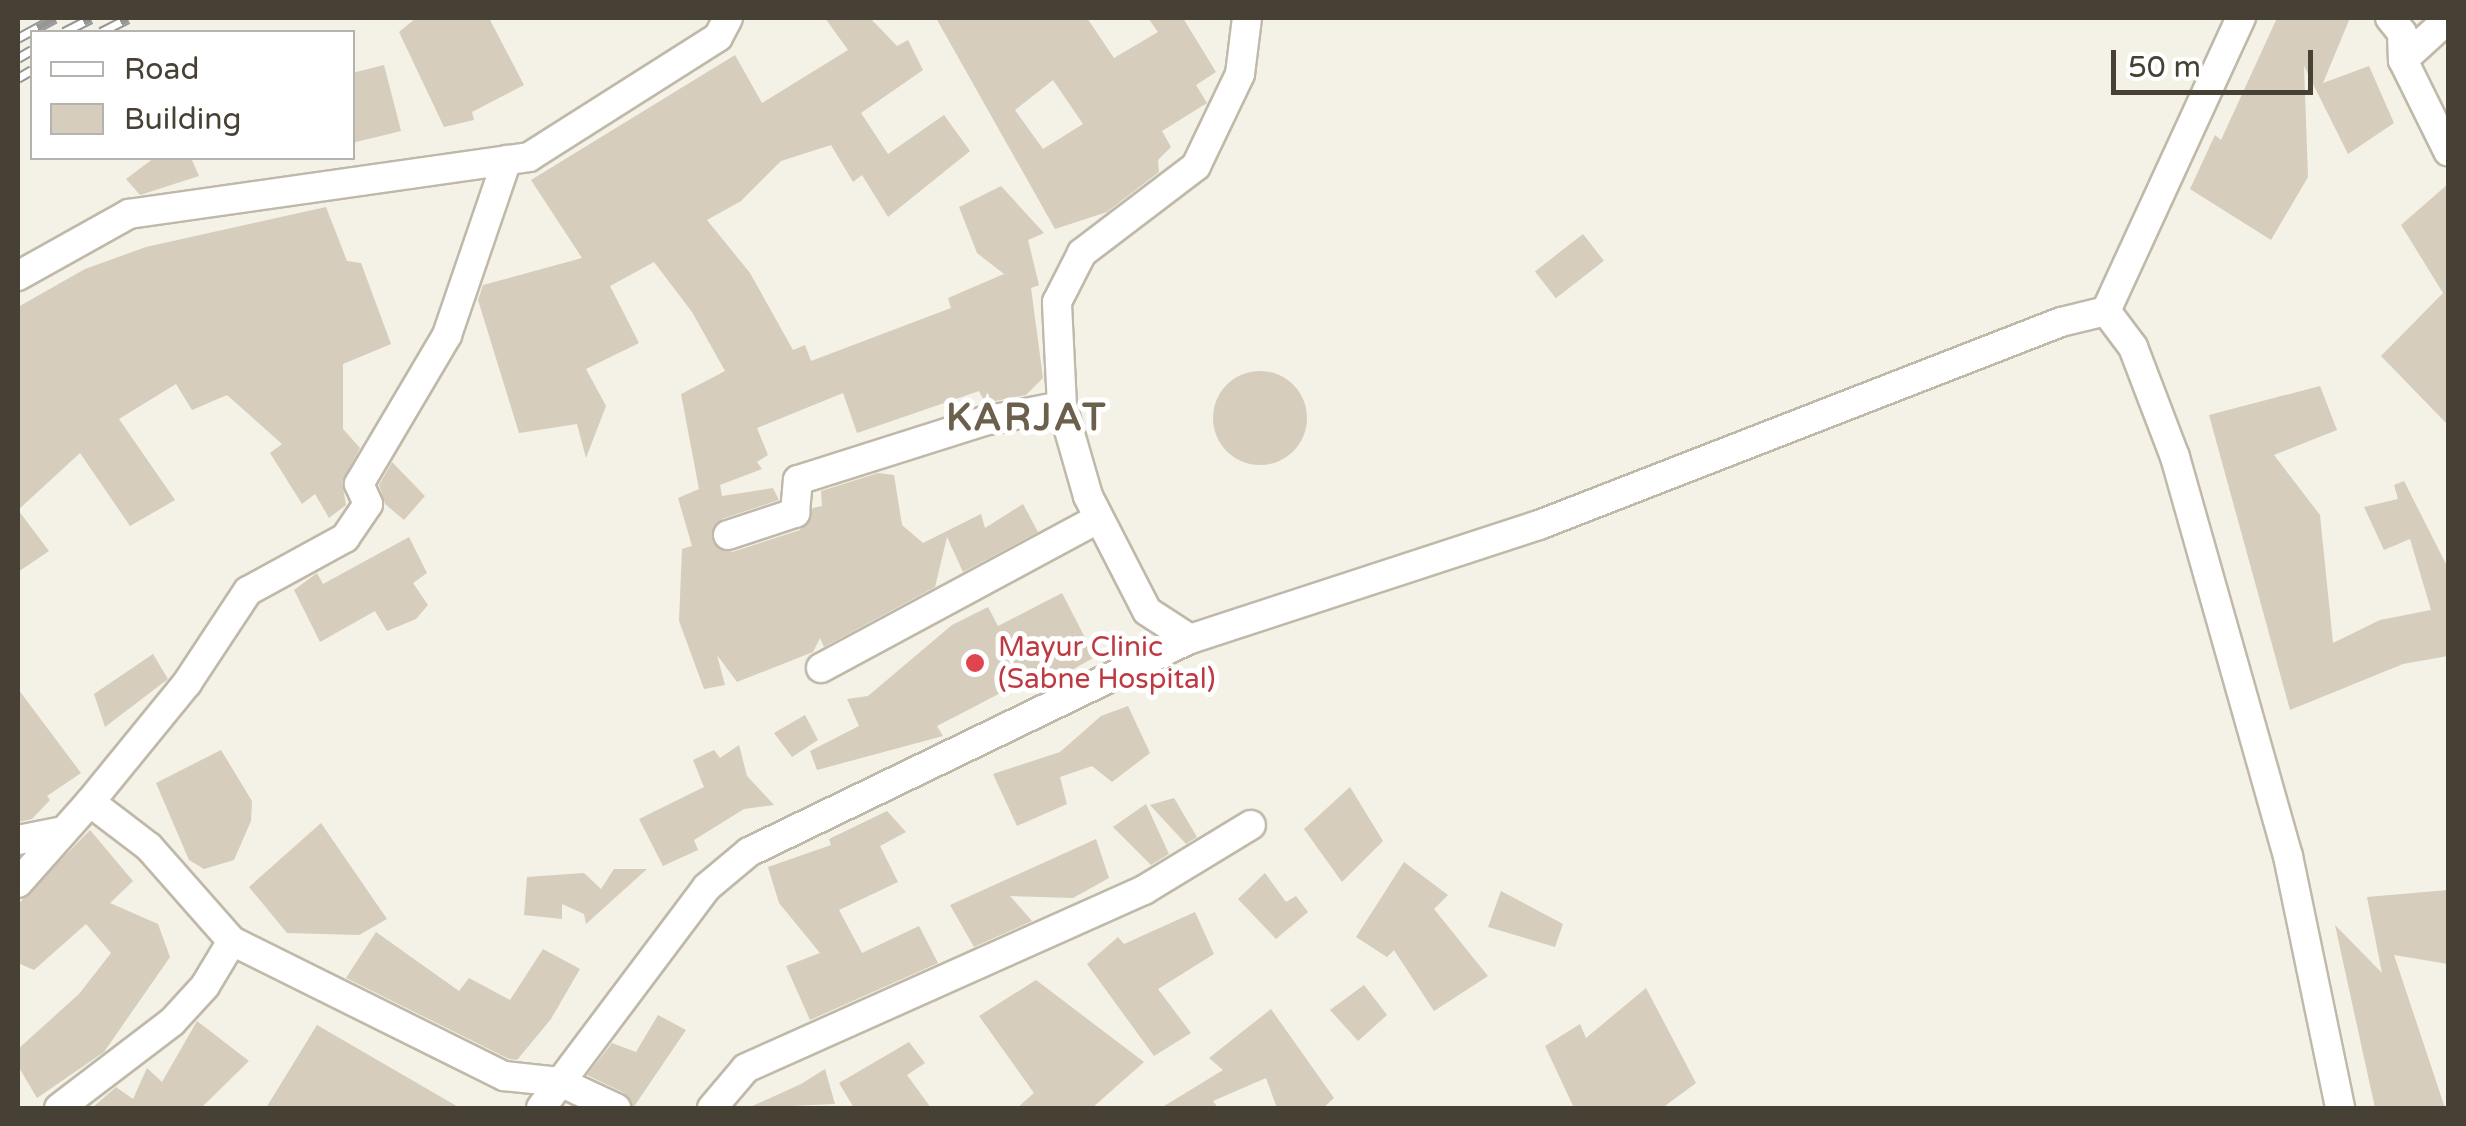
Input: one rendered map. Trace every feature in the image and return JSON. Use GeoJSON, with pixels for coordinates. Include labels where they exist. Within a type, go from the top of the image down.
{"type":"FeatureCollection","features":[{"type":"Feature","properties":{"kind":"street"},"geometry":{"type":"LineString","coordinates":[[18,276],[129,214],[528,157],[718,37],[728,18]]}},
{"type":"Feature","properties":{"kind":"street"},"geometry":{"type":"LineString","coordinates":[[1190,639],[1147,611],[1098,519],[1062,406],[1057,302],[1082,253],[1196,166],[1240,74],[1248,18]]}},
{"type":"Feature","properties":{"kind":"street"},"geometry":{"type":"LineString","coordinates":[[2106,312],[2241,18]]}},
{"type":"Feature","properties":{"kind":"street"},"geometry":{"type":"LineString","coordinates":[[2390,18],[2402,33],[2403,60],[2448,152]]}},
{"type":"Feature","properties":{"kind":"street"},"geometry":{"type":"LineString","coordinates":[[2403,60],[2448,19]]}},
{"type":"Feature","properties":{"kind":"street"},"geometry":{"type":"LineString","coordinates":[[18,884],[187,683],[248,591],[344,538],[368,504],[359,484],[447,335],[506,160]]}},
{"type":"Feature","properties":{"kind":"street"},"geometry":{"type":"LineString","coordinates":[[540,1108],[707,887],[748,852],[1190,639],[1539,526],[2061,322],[2106,312]]}},
{"type":"Feature","properties":{"kind":"street"},"geometry":{"type":"LineString","coordinates":[[2106,312],[2133,347],[2175,456],[2288,856],[2340,1108]]}},
{"type":"Feature","properties":{"kind":"street"},"geometry":{"type":"LineString","coordinates":[[728,535],[795,513],[798,480],[984,421],[1062,406]]}},
{"type":"Feature","properties":{"kind":"street"},"geometry":{"type":"LineString","coordinates":[[821,668],[1098,519]]}},
{"type":"Feature","properties":{"kind":"street"},"geometry":{"type":"LineString","coordinates":[[90,802],[149,847],[232,941],[504,1076],[560,1082],[616,1108]]}},
{"type":"Feature","properties":{"kind":"street"},"geometry":{"type":"LineString","coordinates":[[712,1108],[746,1068],[1144,890],[1251,825]]}},
{"type":"Feature","properties":{"kind":"street"},"geometry":{"type":"LineString","coordinates":[[18,840],[58,832]]}},
{"type":"Feature","properties":{"kind":"street"},"geometry":{"type":"LineString","coordinates":[[59,1108],[172,1022],[205,986],[232,941]]}},
{"type":"Feature","properties":{"kind":"building"},"geometry":{"type":"Polygon","coordinates":[[[416,18],[489,18],[524,85],[472,112],[474,120],[444,127],[399,32],[416,18]]]}},
{"type":"Feature","properties":{"kind":"building"},"geometry":{"type":"Polygon","coordinates":[[[825,18],[870,18],[897,46],[908,40],[923,70],[861,113],[888,154],[944,115],[970,151],[888,217],[862,175],[853,182],[831,145],[781,161],[741,201],[707,220],[750,273],[793,350],[805,345],[811,361],[951,308],[948,298],[1004,274],[977,253],[959,207],[1001,186],[1044,233],[1028,240],[1039,285],[1031,288],[1043,378],[1026,395],[985,403],[979,391],[857,433],[843,393],[757,428],[768,455],[757,462],[762,469],[720,485],[722,496],[773,488],[779,500],[722,519],[712,541],[732,552],[800,530],[813,508],[822,506],[821,491],[878,473],[894,475],[902,525],[923,543],[981,514],[985,528],[1023,504],[1038,532],[963,572],[947,537],[935,587],[824,647],[820,638],[813,652],[737,682],[717,655],[725,685],[704,689],[679,621],[682,549],[692,546],[678,498],[699,489],[681,394],[725,371],[692,312],[654,262],[610,286],[639,343],[586,369],[606,406],[586,458],[577,424],[519,433],[478,300],[483,285],[582,258],[531,180],[735,55],[762,103],[848,50],[825,18]]]}},
{"type":"Feature","properties":{"kind":"building"},"geometry":{"type":"Polygon","coordinates":[[[936,18],[1087,18],[1114,58],[1158,32],[1148,18],[1183,18],[1216,72],[1196,85],[1207,103],[1162,131],[1171,147],[1158,160],[1159,172],[1107,212],[1055,229],[936,18]],[[1053,80],[1015,110],[1043,149],[1083,124],[1053,80]]]}},
{"type":"Feature","properties":{"kind":"building"},"geometry":{"type":"Polygon","coordinates":[[[2277,18],[2350,18],[2323,83],[2369,66],[2394,123],[2348,154],[2304,66],[2308,177],[2271,240],[2190,189],[2215,135],[2221,140],[2277,18]]]}},
{"type":"Feature","properties":{"kind":"building"},"geometry":{"type":"Polygon","coordinates":[[[384,65],[401,131],[355,142],[355,72],[384,65]]]}},
{"type":"Feature","properties":{"kind":"building"},"geometry":{"type":"Polygon","coordinates":[[[151,160],[192,160],[199,176],[140,195],[126,179],[151,160]]]}},
{"type":"Feature","properties":{"kind":"building"},"geometry":{"type":"Polygon","coordinates":[[[2448,184],[2448,425],[2381,356],[2443,293],[2401,225],[2448,184]]]}},
{"type":"Feature","properties":{"kind":"building"},"geometry":{"type":"Polygon","coordinates":[[[326,207],[347,261],[361,263],[391,344],[343,364],[343,429],[360,448],[342,482],[346,505],[329,518],[315,494],[302,504],[270,453],[282,444],[227,395],[192,410],[176,384],[119,419],[175,500],[130,526],[80,453],[18,510],[18,307],[85,269],[146,247],[326,207]]]}},
{"type":"Feature","properties":{"kind":"building"},"geometry":{"type":"Polygon","coordinates":[[[1583,234],[1604,261],[1556,298],[1535,272],[1583,234]]]}},
{"type":"Feature","properties":{"kind":"building"},"geometry":{"type":"Polygon","coordinates":[[[1260,371],[1278,374],[1293,385],[1304,400],[1304,436],[1293,451],[1278,462],[1260,465],[1242,462],[1227,451],[1216,436],[1213,418],[1216,400],[1227,385],[1242,374],[1260,371]]]}},
{"type":"Feature","properties":{"kind":"building"},"geometry":{"type":"Polygon","coordinates":[[[2320,386],[2337,430],[2274,455],[2320,515],[2333,643],[2380,620],[2431,610],[2410,539],[2384,550],[2364,507],[2398,499],[2394,485],[2404,481],[2448,568],[2448,656],[2403,664],[2290,710],[2209,415],[2320,386]]]}},
{"type":"Feature","properties":{"kind":"building"},"geometry":{"type":"Polygon","coordinates":[[[392,462],[425,496],[404,520],[385,504],[379,485],[392,462]]]}},
{"type":"Feature","properties":{"kind":"building"},"geometry":{"type":"Polygon","coordinates":[[[18,510],[49,551],[18,572],[18,510]]]}},
{"type":"Feature","properties":{"kind":"building"},"geometry":{"type":"Polygon","coordinates":[[[409,537],[427,573],[413,583],[428,605],[416,619],[387,631],[375,611],[320,642],[294,590],[317,573],[323,584],[409,537]]]}},
{"type":"Feature","properties":{"kind":"building"},"geometry":{"type":"Polygon","coordinates":[[[1062,593],[1095,657],[1043,686],[1037,674],[937,726],[943,736],[817,770],[810,751],[859,726],[847,699],[868,696],[952,625],[988,607],[998,626],[1062,593]]]}},
{"type":"Feature","properties":{"kind":"building"},"geometry":{"type":"Polygon","coordinates":[[[153,654],[168,679],[105,727],[94,694],[153,654]]]}},
{"type":"Feature","properties":{"kind":"building"},"geometry":{"type":"Polygon","coordinates":[[[18,689],[81,773],[47,796],[50,800],[32,819],[18,822],[18,689]]]}},
{"type":"Feature","properties":{"kind":"building"},"geometry":{"type":"Polygon","coordinates":[[[1128,706],[1150,753],[1112,782],[1092,766],[1060,777],[1067,804],[1017,826],[993,774],[1060,752],[1101,716],[1128,706]]]}},
{"type":"Feature","properties":{"kind":"building"},"geometry":{"type":"Polygon","coordinates":[[[805,715],[818,740],[792,757],[774,733],[805,715]]]}},
{"type":"Feature","properties":{"kind":"building"},"geometry":{"type":"Polygon","coordinates":[[[739,745],[747,776],[774,805],[744,809],[694,840],[698,850],[663,866],[639,819],[704,787],[693,760],[714,750],[720,758],[739,745]]]}},
{"type":"Feature","properties":{"kind":"building"},"geometry":{"type":"Polygon","coordinates":[[[221,750],[252,801],[251,821],[234,860],[204,869],[189,860],[156,783],[221,750]]]}},
{"type":"Feature","properties":{"kind":"building"},"geometry":{"type":"Polygon","coordinates":[[[1350,787],[1383,841],[1342,882],[1304,829],[1350,787]]]}},
{"type":"Feature","properties":{"kind":"building"},"geometry":{"type":"Polygon","coordinates":[[[1174,798],[1197,837],[1186,844],[1150,805],[1174,798]]]}},
{"type":"Feature","properties":{"kind":"building"},"geometry":{"type":"Polygon","coordinates":[[[1146,804],[1169,854],[1151,865],[1113,827],[1146,804]]]}},
{"type":"Feature","properties":{"kind":"building"},"geometry":{"type":"Polygon","coordinates":[[[887,811],[906,832],[880,846],[898,882],[839,910],[862,953],[919,926],[938,963],[810,1020],[786,966],[820,953],[779,903],[768,867],[831,845],[829,839],[887,811]]]}},
{"type":"Feature","properties":{"kind":"building"},"geometry":{"type":"Polygon","coordinates":[[[321,823],[387,919],[359,935],[287,933],[249,887],[321,823]]]}},
{"type":"Feature","properties":{"kind":"building"},"geometry":{"type":"Polygon","coordinates":[[[90,830],[133,881],[110,903],[158,924],[170,957],[104,1052],[37,1098],[18,1066],[18,1049],[79,994],[111,953],[86,924],[34,970],[18,963],[18,904],[90,830]]]}},
{"type":"Feature","properties":{"kind":"building"},"geometry":{"type":"Polygon","coordinates":[[[1096,839],[1109,878],[1073,898],[1010,896],[1032,921],[974,947],[950,905],[1096,839]]]}},
{"type":"Feature","properties":{"kind":"building"},"geometry":{"type":"Polygon","coordinates":[[[1404,862],[1448,895],[1434,909],[1488,976],[1434,1011],[1394,950],[1387,957],[1356,937],[1404,862]]]}},
{"type":"Feature","properties":{"kind":"building"},"geometry":{"type":"Polygon","coordinates":[[[614,869],[647,869],[586,924],[584,914],[562,904],[562,919],[524,915],[527,877],[584,873],[601,889],[614,869]]]}},
{"type":"Feature","properties":{"kind":"building"},"geometry":{"type":"Polygon","coordinates":[[[1265,873],[1286,902],[1296,896],[1308,912],[1276,939],[1238,899],[1265,873]]]}},
{"type":"Feature","properties":{"kind":"building"},"geometry":{"type":"Polygon","coordinates":[[[2448,890],[2448,964],[2394,955],[2445,1108],[2375,1108],[2335,925],[2382,973],[2367,897],[2448,890]]]}},
{"type":"Feature","properties":{"kind":"building"},"geometry":{"type":"Polygon","coordinates":[[[1501,891],[1563,924],[1555,947],[1488,927],[1501,891]]]}},
{"type":"Feature","properties":{"kind":"building"},"geometry":{"type":"Polygon","coordinates":[[[1195,912],[1214,954],[1158,989],[1191,1033],[1154,1056],[1087,964],[1118,937],[1124,944],[1195,912]]]}},
{"type":"Feature","properties":{"kind":"building"},"geometry":{"type":"Polygon","coordinates":[[[376,932],[459,991],[469,978],[510,1000],[543,949],[580,969],[551,1019],[517,1060],[509,1059],[346,978],[376,932]]]}},
{"type":"Feature","properties":{"kind":"building"},"geometry":{"type":"Polygon","coordinates":[[[1036,980],[1144,1062],[1092,1108],[1017,1108],[1034,1093],[979,1016],[1036,980]]]}},
{"type":"Feature","properties":{"kind":"building"},"geometry":{"type":"Polygon","coordinates":[[[1364,985],[1387,1015],[1358,1041],[1330,1010],[1364,985]]]}},
{"type":"Feature","properties":{"kind":"building"},"geometry":{"type":"Polygon","coordinates":[[[1646,988],[1696,1083],[1662,1108],[1574,1108],[1545,1046],[1580,1024],[1586,1038],[1646,988]]]}},
{"type":"Feature","properties":{"kind":"building"},"geometry":{"type":"Polygon","coordinates":[[[1271,1009],[1334,1098],[1323,1108],[1277,1108],[1266,1078],[1213,1101],[1218,1108],[1161,1108],[1223,1070],[1209,1058],[1271,1009]]]}},
{"type":"Feature","properties":{"kind":"building"},"geometry":{"type":"Polygon","coordinates":[[[658,1015],[686,1030],[633,1108],[624,1093],[587,1075],[612,1043],[636,1052],[658,1015]]]}},
{"type":"Feature","properties":{"kind":"building"},"geometry":{"type":"Polygon","coordinates":[[[197,1021],[249,1061],[201,1108],[92,1108],[116,1087],[133,1099],[147,1068],[162,1082],[197,1021]]]}},
{"type":"Feature","properties":{"kind":"building"},"geometry":{"type":"Polygon","coordinates":[[[317,1025],[460,1108],[266,1108],[317,1025]]]}},
{"type":"Feature","properties":{"kind":"building"},"geometry":{"type":"Polygon","coordinates":[[[909,1042],[925,1063],[907,1075],[931,1108],[854,1108],[839,1083],[909,1042]]]}},
{"type":"Feature","properties":{"kind":"building"},"geometry":{"type":"Polygon","coordinates":[[[825,1069],[835,1104],[748,1108],[801,1084],[825,1069]]]}},
{"type":"Feature","properties":{"kind":"railway"},"geometry":{"type":"LineString","coordinates":[[33,30],[55,18]]}},
{"type":"Feature","properties":{"kind":"railway"},"geometry":{"type":"LineString","coordinates":[[68,30],[91,18]]}},
{"type":"Feature","properties":{"kind":"railway"},"geometry":{"type":"LineString","coordinates":[[105,30],[128,18]]}},
{"type":"Feature","properties":{"kind":"railway"},"geometry":{"type":"LineString","coordinates":[[18,38],[30,32]]}},
{"type":"Feature","properties":{"kind":"railway"},"geometry":{"type":"LineString","coordinates":[[18,58],[30,51]]}},
{"type":"Feature","properties":{"kind":"railway"},"geometry":{"type":"LineString","coordinates":[[18,78],[30,71]]}},
{"type":"Feature","properties":{"kind":"place","name":"Mayur Clinic (Sabne Hospital)"},"geometry":{"type":"Point","coordinates":[975,663]}},
{"type":"Feature","properties":{"kind":"district","name":"KARJAT"},"geometry":{"type":"Point","coordinates":[1027,419]}}]}
